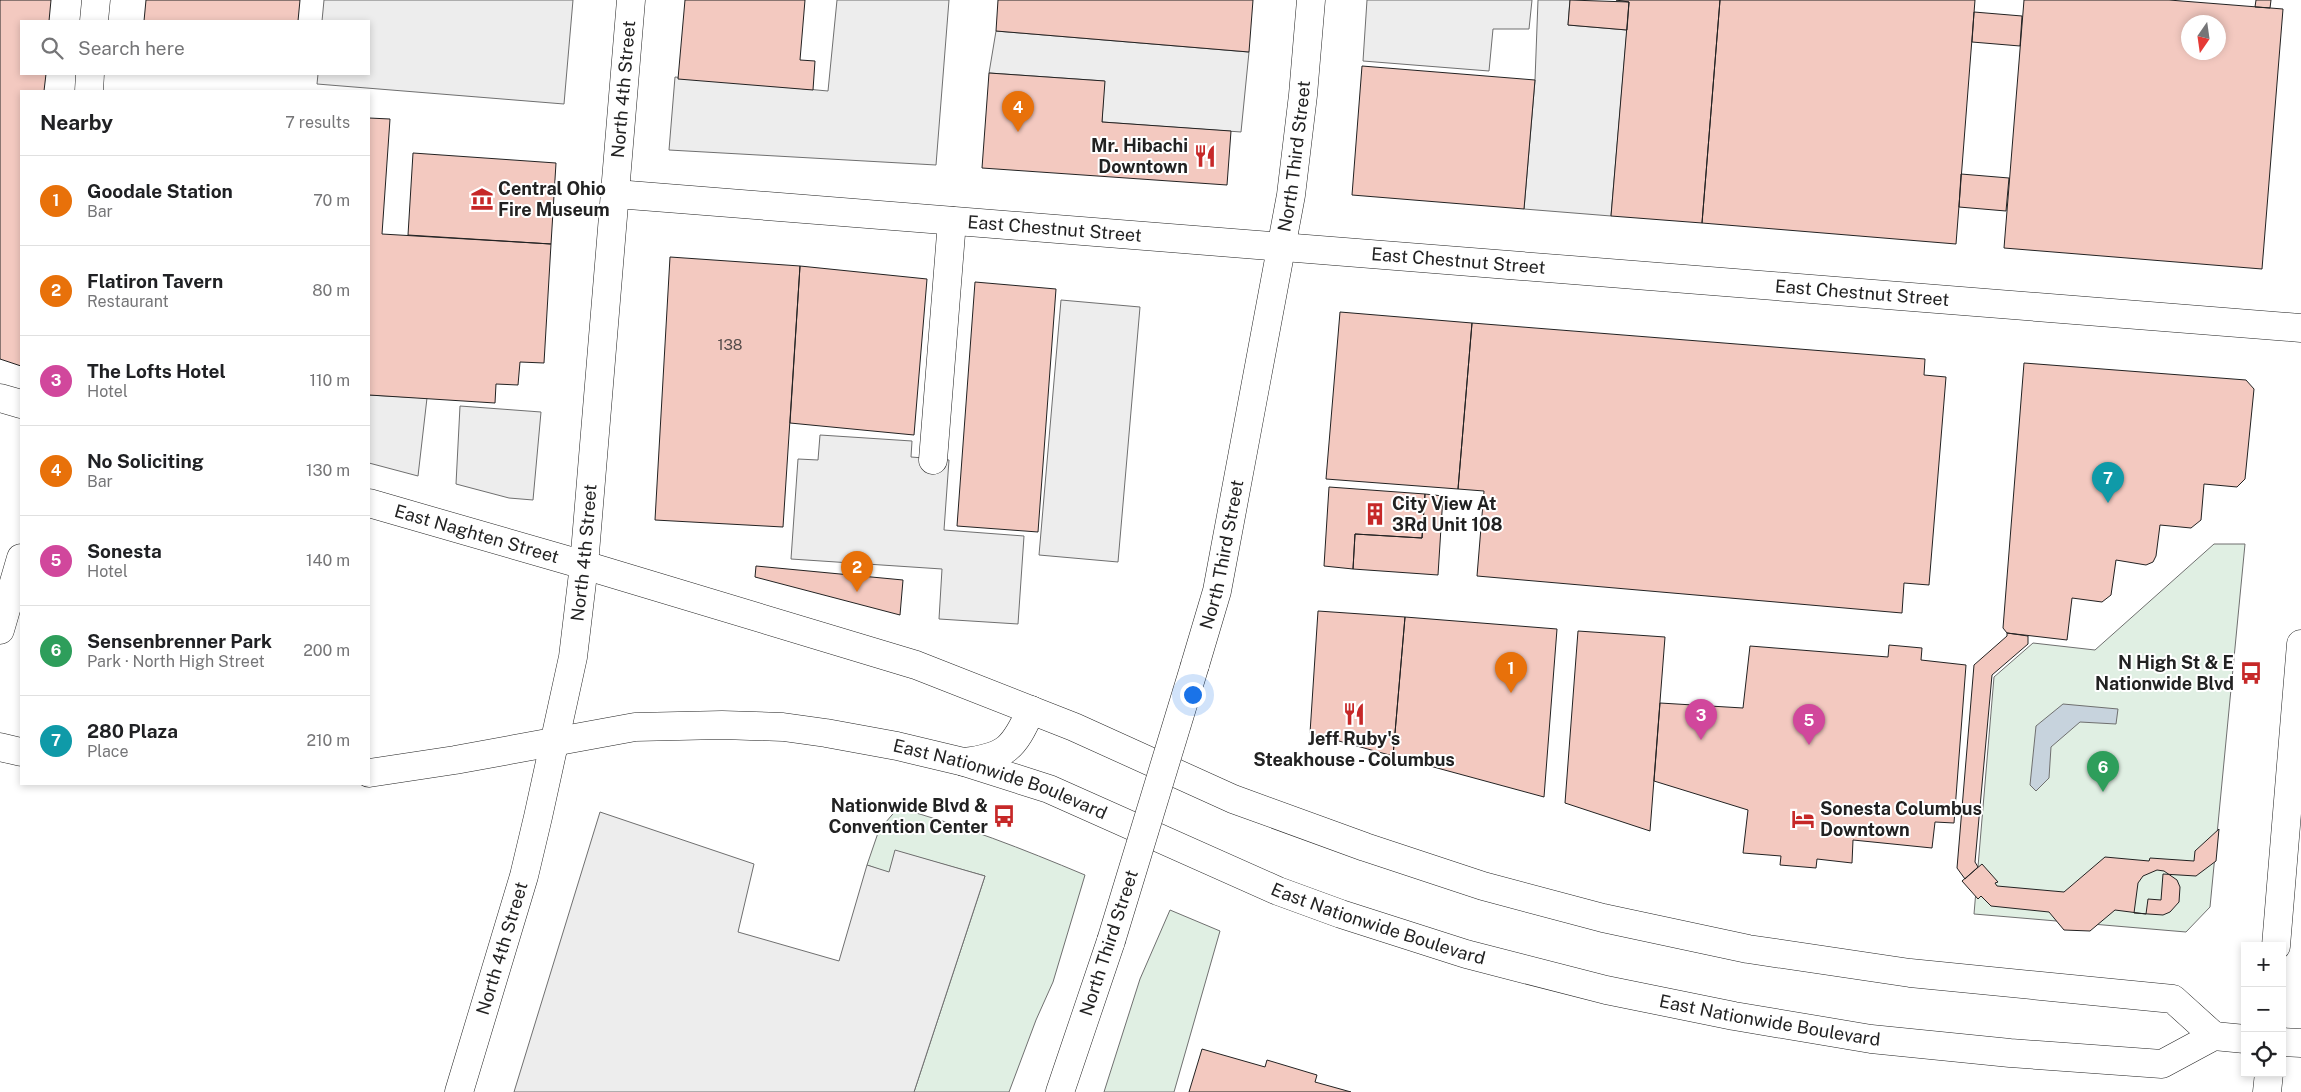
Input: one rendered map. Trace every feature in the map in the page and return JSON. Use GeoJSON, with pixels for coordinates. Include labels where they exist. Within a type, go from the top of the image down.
{"type":"FeatureCollection","features":[{"type":"Feature","properties":{"kind":"main road"},"geometry":{"type":"LineString","coordinates":[[94,20],[96,0]]}},
{"type":"Feature","properties":{"kind":"main road","name":"North 4th Street"},"geometry":{"type":"LineString","coordinates":[[459,1092],[524,876],[556,741],[573,657],[584,565],[632,0]]}},
{"type":"Feature","properties":{"kind":"main road","name":"North Third Street"},"geometry":{"type":"LineString","coordinates":[[1060,1092],[1111,941],[1218,591],[1291,195],[1303,94],[1311,0]]}},
{"type":"Feature","properties":{"kind":"main road"},"geometry":{"type":"LineString","coordinates":[[89,90],[90,75]]}},
{"type":"Feature","properties":{"kind":"main road","name":"East Chestnut Street"},"geometry":{"type":"LineString","coordinates":[[616,194],[2301,328]]}},
{"type":"Feature","properties":{"kind":"main road"},"geometry":{"type":"LineString","coordinates":[[933,460],[952,221]]}},
{"type":"Feature","properties":{"kind":"main road"},"geometry":{"type":"LineString","coordinates":[[0,398],[20,404]]}},
{"type":"Feature","properties":{"kind":"main road","name":"East Naghten Street"},"geometry":{"type":"LineString","coordinates":[[370,504],[584,565]]}},
{"type":"Feature","properties":{"kind":"main road"},"geometry":{"type":"LineString","coordinates":[[0,630],[20,561]]}},
{"type":"Feature","properties":{"kind":"main road"},"geometry":{"type":"LineString","coordinates":[[584,565],[916,665],[1074,727],[1233,799],[1483,886],[1604,918],[1748,949],[1910,973],[2173,999],[2214,1036],[2241,1038]]}},
{"type":"Feature","properties":{"kind":"main road"},"geometry":{"type":"LineString","coordinates":[[2276,942],[2301,644]]}},
{"type":"Feature","properties":{"kind":"main road"},"geometry":{"type":"LineString","coordinates":[[964,762],[995,756],[1008,749],[1019,738],[1031,710]]}},
{"type":"Feature","properties":{"kind":"main road","name":"East Nationwide Boulevard"},"geometry":{"type":"LineString","coordinates":[[370,773],[635,727],[722,725],[783,727],[844,736],[964,762],[1049,789],[1278,891],[1341,914],[1466,954],[1606,990],[1734,1016],[1871,1039],[2010,1053],[2162,1064],[2214,1036]]}},
{"type":"Feature","properties":{"kind":"main road"},"geometry":{"type":"LineString","coordinates":[[0,748],[20,752]]}},
{"type":"Feature","properties":{"kind":"main road"},"geometry":{"type":"LineString","coordinates":[[2286,1042],[2301,1043]]}},
{"type":"Feature","properties":{"kind":"main road"},"geometry":{"type":"LineString","coordinates":[[2267,1092],[2268,1077]]}},
{"type":"Feature","properties":{"kind":"green space"},"geometry":{"type":"Polygon","coordinates":[[[2214,544],[2245,544],[2210,907],[2186,932],[1974,914],[1994,677],[2033,643],[2095,650],[2214,544]]]}},
{"type":"Feature","properties":{"kind":"green space"},"geometry":{"type":"Polygon","coordinates":[[[898,808],[992,838],[1085,875],[1053,982],[1036,1020],[1009,1092],[914,1092],[985,876],[896,851],[889,873],[867,865],[879,830],[898,808]]]}},
{"type":"Feature","properties":{"kind":"green space"},"geometry":{"type":"Polygon","coordinates":[[[1170,910],[1220,931],[1174,1092],[1104,1092],[1140,979],[1170,910]]]}},
{"type":"Feature","properties":{"kind":"shaded area"},"geometry":{"type":"Polygon","coordinates":[[[324,0],[573,0],[564,104],[317,84],[318,75],[370,75],[370,20],[322,20],[324,0]]]}},
{"type":"Feature","properties":{"kind":"shaded area"},"geometry":{"type":"Polygon","coordinates":[[[837,0],[949,0],[936,165],[669,150],[675,77],[828,91],[837,0]]]}},
{"type":"Feature","properties":{"kind":"shaded area"},"geometry":{"type":"Polygon","coordinates":[[[1367,0],[1532,0],[1529,29],[1493,29],[1489,71],[1363,61],[1367,0]]]}},
{"type":"Feature","properties":{"kind":"shaded area"},"geometry":{"type":"Polygon","coordinates":[[[1538,0],[1570,0],[1568,25],[1627,30],[1611,216],[1524,209],[1535,80],[1538,0]]]}},
{"type":"Feature","properties":{"kind":"shaded area"},"geometry":{"type":"Polygon","coordinates":[[[996,31],[1249,52],[1241,132],[1102,122],[1104,81],[989,73],[996,31]]]}},
{"type":"Feature","properties":{"kind":"shaded area"},"geometry":{"type":"Polygon","coordinates":[[[1061,300],[1140,307],[1118,562],[1039,555],[1061,300]]]}},
{"type":"Feature","properties":{"kind":"shaded area"},"geometry":{"type":"Polygon","coordinates":[[[370,395],[427,398],[418,476],[370,463],[370,395]]]}},
{"type":"Feature","properties":{"kind":"shaded area"},"geometry":{"type":"Polygon","coordinates":[[[460,406],[541,412],[533,500],[509,498],[456,484],[460,406]]]}},
{"type":"Feature","properties":{"kind":"shaded area"},"geometry":{"type":"Polygon","coordinates":[[[820,435],[912,441],[911,457],[949,460],[944,530],[1024,536],[1018,624],[939,619],[942,569],[791,559],[798,459],[818,460],[820,435]]]}},
{"type":"Feature","properties":{"kind":"shaded area"},"geometry":{"type":"Polygon","coordinates":[[[2063,704],[2118,709],[2116,724],[2080,722],[2051,747],[2049,778],[2036,791],[2030,785],[2036,726],[2063,704]]]}},
{"type":"Feature","properties":{"kind":"shaded area"},"geometry":{"type":"Polygon","coordinates":[[[600,812],[754,864],[738,932],[839,961],[867,865],[889,872],[895,850],[985,876],[914,1092],[514,1092],[600,812]]]}},
{"type":"Feature","properties":{"kind":"building"},"geometry":{"type":"Polygon","coordinates":[[[0,0],[51,0],[49,20],[20,20],[20,75],[46,75],[44,90],[20,90],[20,366],[0,359],[0,0]]]}},
{"type":"Feature","properties":{"kind":"building"},"geometry":{"type":"Polygon","coordinates":[[[146,0],[300,0],[298,20],[144,20],[146,0]]]}},
{"type":"Feature","properties":{"kind":"building"},"geometry":{"type":"Polygon","coordinates":[[[685,0],[805,0],[800,60],[815,61],[813,90],[678,79],[685,0]]]}},
{"type":"Feature","properties":{"kind":"building"},"geometry":{"type":"Polygon","coordinates":[[[998,0],[1253,0],[1249,52],[996,31],[998,0]]]}},
{"type":"Feature","properties":{"kind":"building"},"geometry":{"type":"Polygon","coordinates":[[[1570,0],[1629,2],[1627,30],[1568,25],[1570,0]]]}},
{"type":"Feature","properties":{"kind":"building"},"geometry":{"type":"Polygon","coordinates":[[[1616,0],[1720,0],[1702,223],[1611,216],[1629,2],[1616,0]]]}},
{"type":"Feature","properties":{"kind":"building"},"geometry":{"type":"Polygon","coordinates":[[[1720,0],[1975,0],[1956,244],[1702,223],[1720,0]]]}},
{"type":"Feature","properties":{"kind":"building"},"geometry":{"type":"Polygon","coordinates":[[[2024,0],[2169,0],[2283,9],[2262,269],[2004,248],[2024,0]]]}},
{"type":"Feature","properties":{"kind":"building"},"geometry":{"type":"Polygon","coordinates":[[[2256,0],[2271,0],[2270,8],[2255,7],[2256,0]]]}},
{"type":"Feature","properties":{"kind":"building"},"geometry":{"type":"Polygon","coordinates":[[[1974,12],[2022,16],[2020,46],[1972,42],[1974,12]]]}},
{"type":"Feature","properties":{"kind":"building"},"geometry":{"type":"Polygon","coordinates":[[[1362,66],[1535,80],[1524,209],[1352,195],[1362,66]]]}},
{"type":"Feature","properties":{"kind":"building"},"geometry":{"type":"Polygon","coordinates":[[[989,73],[1105,81],[1102,122],[1231,131],[1227,185],[982,168],[989,73]]]}},
{"type":"Feature","properties":{"kind":"building"},"geometry":{"type":"Polygon","coordinates":[[[370,118],[390,119],[382,234],[551,244],[544,363],[520,362],[518,385],[496,384],[495,403],[370,395],[370,118]]]}},
{"type":"Feature","properties":{"kind":"building","name":"Central Ohio Fire Museum"},"geometry":{"type":"Polygon","coordinates":[[[413,153],[556,163],[551,244],[408,235],[413,153]]]}},
{"type":"Feature","properties":{"kind":"building"},"geometry":{"type":"Polygon","coordinates":[[[1961,174],[2009,178],[2006,211],[1959,207],[1961,174]]]}},
{"type":"Feature","properties":{"kind":"building"},"geometry":{"type":"Polygon","coordinates":[[[670,257],[800,266],[783,527],[655,520],[670,257]]]}},
{"type":"Feature","properties":{"kind":"building"},"geometry":{"type":"Polygon","coordinates":[[[800,266],[927,279],[914,435],[790,423],[800,266]]]}},
{"type":"Feature","properties":{"kind":"building"},"geometry":{"type":"Polygon","coordinates":[[[975,282],[1056,289],[1038,532],[957,526],[975,282]]]}},
{"type":"Feature","properties":{"kind":"building"},"geometry":{"type":"Polygon","coordinates":[[[1340,312],[1472,323],[1458,489],[1326,479],[1340,312]]]}},
{"type":"Feature","properties":{"kind":"building"},"geometry":{"type":"Polygon","coordinates":[[[1472,323],[1925,359],[1924,375],[1946,377],[1929,585],[1904,583],[1902,613],[1477,576],[1484,491],[1458,489],[1472,323]]]}},
{"type":"Feature","properties":{"kind":"building"},"geometry":{"type":"Polygon","coordinates":[[[2024,363],[2246,380],[2254,389],[2245,479],[2237,487],[2204,484],[2201,520],[2191,528],[2160,525],[2156,556],[2153,562],[2146,565],[2116,560],[2111,595],[2102,602],[2072,598],[2067,640],[2007,633],[2003,628],[2024,363]]]}},
{"type":"Feature","properties":{"kind":"building","name":"City View At 3Rd Unit 108"},"geometry":{"type":"Polygon","coordinates":[[[1329,487],[1425,494],[1422,538],[1355,534],[1353,569],[1324,566],[1329,487]]]}},
{"type":"Feature","properties":{"kind":"building"},"geometry":{"type":"Polygon","coordinates":[[[1425,494],[1443,496],[1438,575],[1353,569],[1355,534],[1422,538],[1425,494]]]}},
{"type":"Feature","properties":{"kind":"building"},"geometry":{"type":"Polygon","coordinates":[[[756,566],[903,580],[900,615],[755,577],[756,566]]]}},
{"type":"Feature","properties":{"kind":"building"},"geometry":{"type":"Polygon","coordinates":[[[1318,611],[1405,617],[1393,756],[1310,733],[1318,611]]]}},
{"type":"Feature","properties":{"kind":"building"},"geometry":{"type":"Polygon","coordinates":[[[1405,617],[1557,629],[1544,797],[1393,756],[1405,617]]]}},
{"type":"Feature","properties":{"kind":"building"},"geometry":{"type":"Polygon","coordinates":[[[1578,631],[1665,637],[1650,831],[1565,803],[1578,631]]]}},
{"type":"Feature","properties":{"kind":"building"},"geometry":{"type":"Polygon","coordinates":[[[2007,633],[2028,636],[2028,644],[1992,675],[1975,862],[1978,867],[1965,879],[1957,868],[1974,665],[2007,636],[2007,633]]]}},
{"type":"Feature","properties":{"kind":"building"},"geometry":{"type":"Polygon","coordinates":[[[1889,645],[1922,648],[1921,660],[1966,665],[1954,823],[1935,822],[1932,848],[1853,840],[1852,863],[1817,859],[1816,868],[1780,865],[1781,856],[1743,853],[1748,810],[1654,781],[1660,703],[1743,708],[1750,646],[1888,657],[1889,645]]]}},
{"type":"Feature","properties":{"kind":"building"},"geometry":{"type":"Polygon","coordinates":[[[2219,829],[2216,861],[2196,876],[2163,874],[2161,900],[2148,899],[2146,914],[2115,910],[2090,931],[2064,930],[2049,912],[1991,906],[1981,896],[1978,899],[1962,881],[1982,864],[1998,882],[1995,883],[1997,886],[2064,892],[2105,857],[2149,861],[2150,858],[2194,861],[2195,851],[2219,829]]]}},
{"type":"Feature","properties":{"kind":"building"},"geometry":{"type":"Polygon","coordinates":[[[2157,870],[2164,871],[2177,880],[2180,887],[2179,902],[2170,912],[2163,915],[2134,913],[2138,883],[2143,876],[2157,870]]]}},
{"type":"Feature","properties":{"kind":"building"},"geometry":{"type":"Polygon","coordinates":[[[1202,1049],[1265,1067],[1267,1060],[1317,1075],[1315,1082],[1351,1092],[1189,1092],[1202,1049]]]}},
{"type":"Feature","properties":{"kind":"place","name":"No Soliciting"},"geometry":{"type":"Point","coordinates":[1018,132]}},
{"type":"Feature","properties":{"kind":"place","name":"Mr. Hibachi Downtown"},"geometry":{"type":"Point","coordinates":[1205,156]}},
{"type":"Feature","properties":{"kind":"place","name":"Central Ohio Fire Museum"},"geometry":{"type":"Point","coordinates":[482,199]}},
{"type":"Feature","properties":{"kind":"place","name":"280 Plaza"},"geometry":{"type":"Point","coordinates":[2108,503]}},
{"type":"Feature","properties":{"kind":"place","name":"City View At 3Rd Unit 108"},"geometry":{"type":"Point","coordinates":[1375,514]}},
{"type":"Feature","properties":{"kind":"place","name":"Flatiron Tavern"},"geometry":{"type":"Point","coordinates":[857,592]}},
{"type":"Feature","properties":{"kind":"place","name":"N High St & E Nationwide Blvd"},"geometry":{"type":"Point","coordinates":[2251,673]}},
{"type":"Feature","properties":{"kind":"place","name":"Goodale Station"},"geometry":{"type":"Point","coordinates":[1511,693]}},
{"type":"Feature","properties":{"kind":"place","name":"Jeff Ruby's Steakhouse - Columbus"},"geometry":{"type":"Point","coordinates":[1354,714]}},
{"type":"Feature","properties":{"kind":"place","name":"The Lofts Hotel"},"geometry":{"type":"Point","coordinates":[1701,740]}},
{"type":"Feature","properties":{"kind":"place","name":"Sonesta"},"geometry":{"type":"Point","coordinates":[1809,745]}},
{"type":"Feature","properties":{"kind":"place","name":"Sensenbrenner Park"},"geometry":{"type":"Point","coordinates":[2103,792]}},
{"type":"Feature","properties":{"kind":"place","name":"Nationwide Blvd & Convention Center"},"geometry":{"type":"Point","coordinates":[1004,816]}},
{"type":"Feature","properties":{"kind":"place","name":"Sonesta Columbus Downtown"},"geometry":{"type":"Point","coordinates":[1803,819]}}]}
